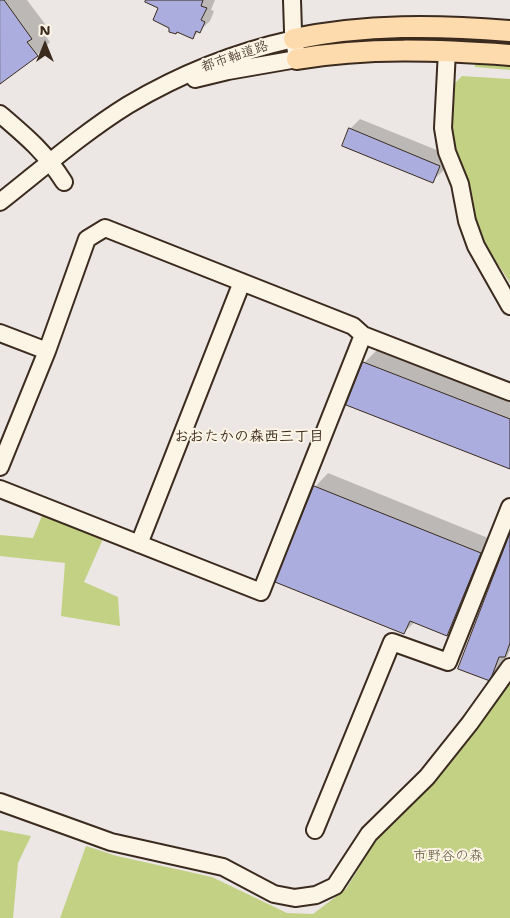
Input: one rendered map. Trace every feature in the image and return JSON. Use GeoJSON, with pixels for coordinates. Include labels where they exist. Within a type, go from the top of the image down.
{"type":"FeatureCollection","features":[{"type":"Feature","properties":{"kind":"main road","name":"都市軸道路"},"geometry":{"type":"LineString","coordinates":[[294,39],[341,30],[386,27],[439,27],[510,31]]}},
{"type":"Feature","properties":{"kind":"main road"},"geometry":{"type":"LineString","coordinates":[[297,59],[364,51],[446,51],[510,55]]}},
{"type":"Feature","properties":{"kind":"street"},"geometry":{"type":"LineString","coordinates":[[153,91],[228,71],[297,59],[292,0]]}},
{"type":"Feature","properties":{"kind":"street","name":"都市軸道路"},"geometry":{"type":"LineString","coordinates":[[0,202],[93,130],[127,106],[153,91],[213,63],[268,45],[294,39]]}},
{"type":"Feature","properties":{"kind":"street"},"geometry":{"type":"LineString","coordinates":[[446,51],[443,128],[447,152],[460,184],[467,222],[476,246],[510,306]]}},
{"type":"Feature","properties":{"kind":"street"},"geometry":{"type":"LineString","coordinates":[[0,114],[38,146],[64,182]]}},
{"type":"Feature","properties":{"kind":"street"},"geometry":{"type":"LineString","coordinates":[[0,467],[47,350],[87,239],[105,228],[353,326],[363,335],[510,392]]}},
{"type":"Feature","properties":{"kind":"street"},"geometry":{"type":"LineString","coordinates":[[138,544],[242,282]]}},
{"type":"Feature","properties":{"kind":"street"},"geometry":{"type":"LineString","coordinates":[[0,333],[47,350]]}},
{"type":"Feature","properties":{"kind":"street"},"geometry":{"type":"LineString","coordinates":[[0,489],[261,592],[363,335]]}},
{"type":"Feature","properties":{"kind":"street"},"geometry":{"type":"LineString","coordinates":[[315,830],[392,642],[448,662],[510,507]]}},
{"type":"Feature","properties":{"kind":"street"},"geometry":{"type":"LineString","coordinates":[[0,802],[111,842],[223,867],[274,894],[295,898],[316,895],[335,886],[369,834],[427,777],[470,723],[510,667]]}},
{"type":"Feature","properties":{"kind":"green space"},"geometry":{"type":"Polygon","coordinates":[[[440,35],[510,39],[510,48],[402,37],[440,35]]]}},
{"type":"Feature","properties":{"kind":"green space"},"geometry":{"type":"Polygon","coordinates":[[[475,63],[510,66],[510,70],[475,67],[475,63]]]}},
{"type":"Feature","properties":{"kind":"green space"},"geometry":{"type":"Polygon","coordinates":[[[462,76],[510,79],[510,283],[487,247],[477,221],[464,171],[452,144],[450,132],[455,83],[462,76]]]}},
{"type":"Feature","properties":{"kind":"green space"},"geometry":{"type":"Polygon","coordinates":[[[43,513],[103,539],[84,582],[118,597],[120,626],[61,616],[65,563],[0,556],[0,535],[33,538],[43,513]]]}},
{"type":"Feature","properties":{"kind":"green space","name":"市野谷の森"},"geometry":{"type":"Polygon","coordinates":[[[510,682],[510,918],[60,918],[86,846],[117,856],[212,877],[287,913],[313,914],[346,889],[373,845],[390,823],[432,783],[510,682]]]}},
{"type":"Feature","properties":{"kind":"green space"},"geometry":{"type":"Polygon","coordinates":[[[0,830],[31,836],[18,863],[13,918],[0,918],[0,830]]]}},
{"type":"Feature","properties":{"kind":"building"},"geometry":{"type":"Polygon","coordinates":[[[0,0],[4,0],[32,39],[27,42],[38,56],[0,84],[0,0]]]}},
{"type":"Feature","properties":{"kind":"building"},"geometry":{"type":"Polygon","coordinates":[[[146,0],[203,0],[201,6],[207,8],[201,20],[205,22],[200,33],[196,31],[193,39],[177,32],[176,34],[169,32],[169,28],[153,20],[158,8],[145,2],[146,0]]]}},
{"type":"Feature","properties":{"kind":"building"},"geometry":{"type":"Polygon","coordinates":[[[349,128],[440,166],[433,183],[342,146],[349,128]]]}},
{"type":"Feature","properties":{"kind":"building"},"geometry":{"type":"Polygon","coordinates":[[[363,362],[510,419],[510,469],[346,405],[363,362]]]}},
{"type":"Feature","properties":{"kind":"building"},"geometry":{"type":"Polygon","coordinates":[[[314,486],[481,553],[447,636],[410,621],[404,634],[275,582],[314,486]]]}},
{"type":"Feature","properties":{"kind":"building"},"geometry":{"type":"Polygon","coordinates":[[[510,533],[510,643],[505,657],[499,657],[490,681],[458,669],[510,533]]]}},
{"type":"Feature","properties":{"kind":"district","name":"おおたかの森西三丁目"},"geometry":{"type":"Point","coordinates":[249,437]}}]}
